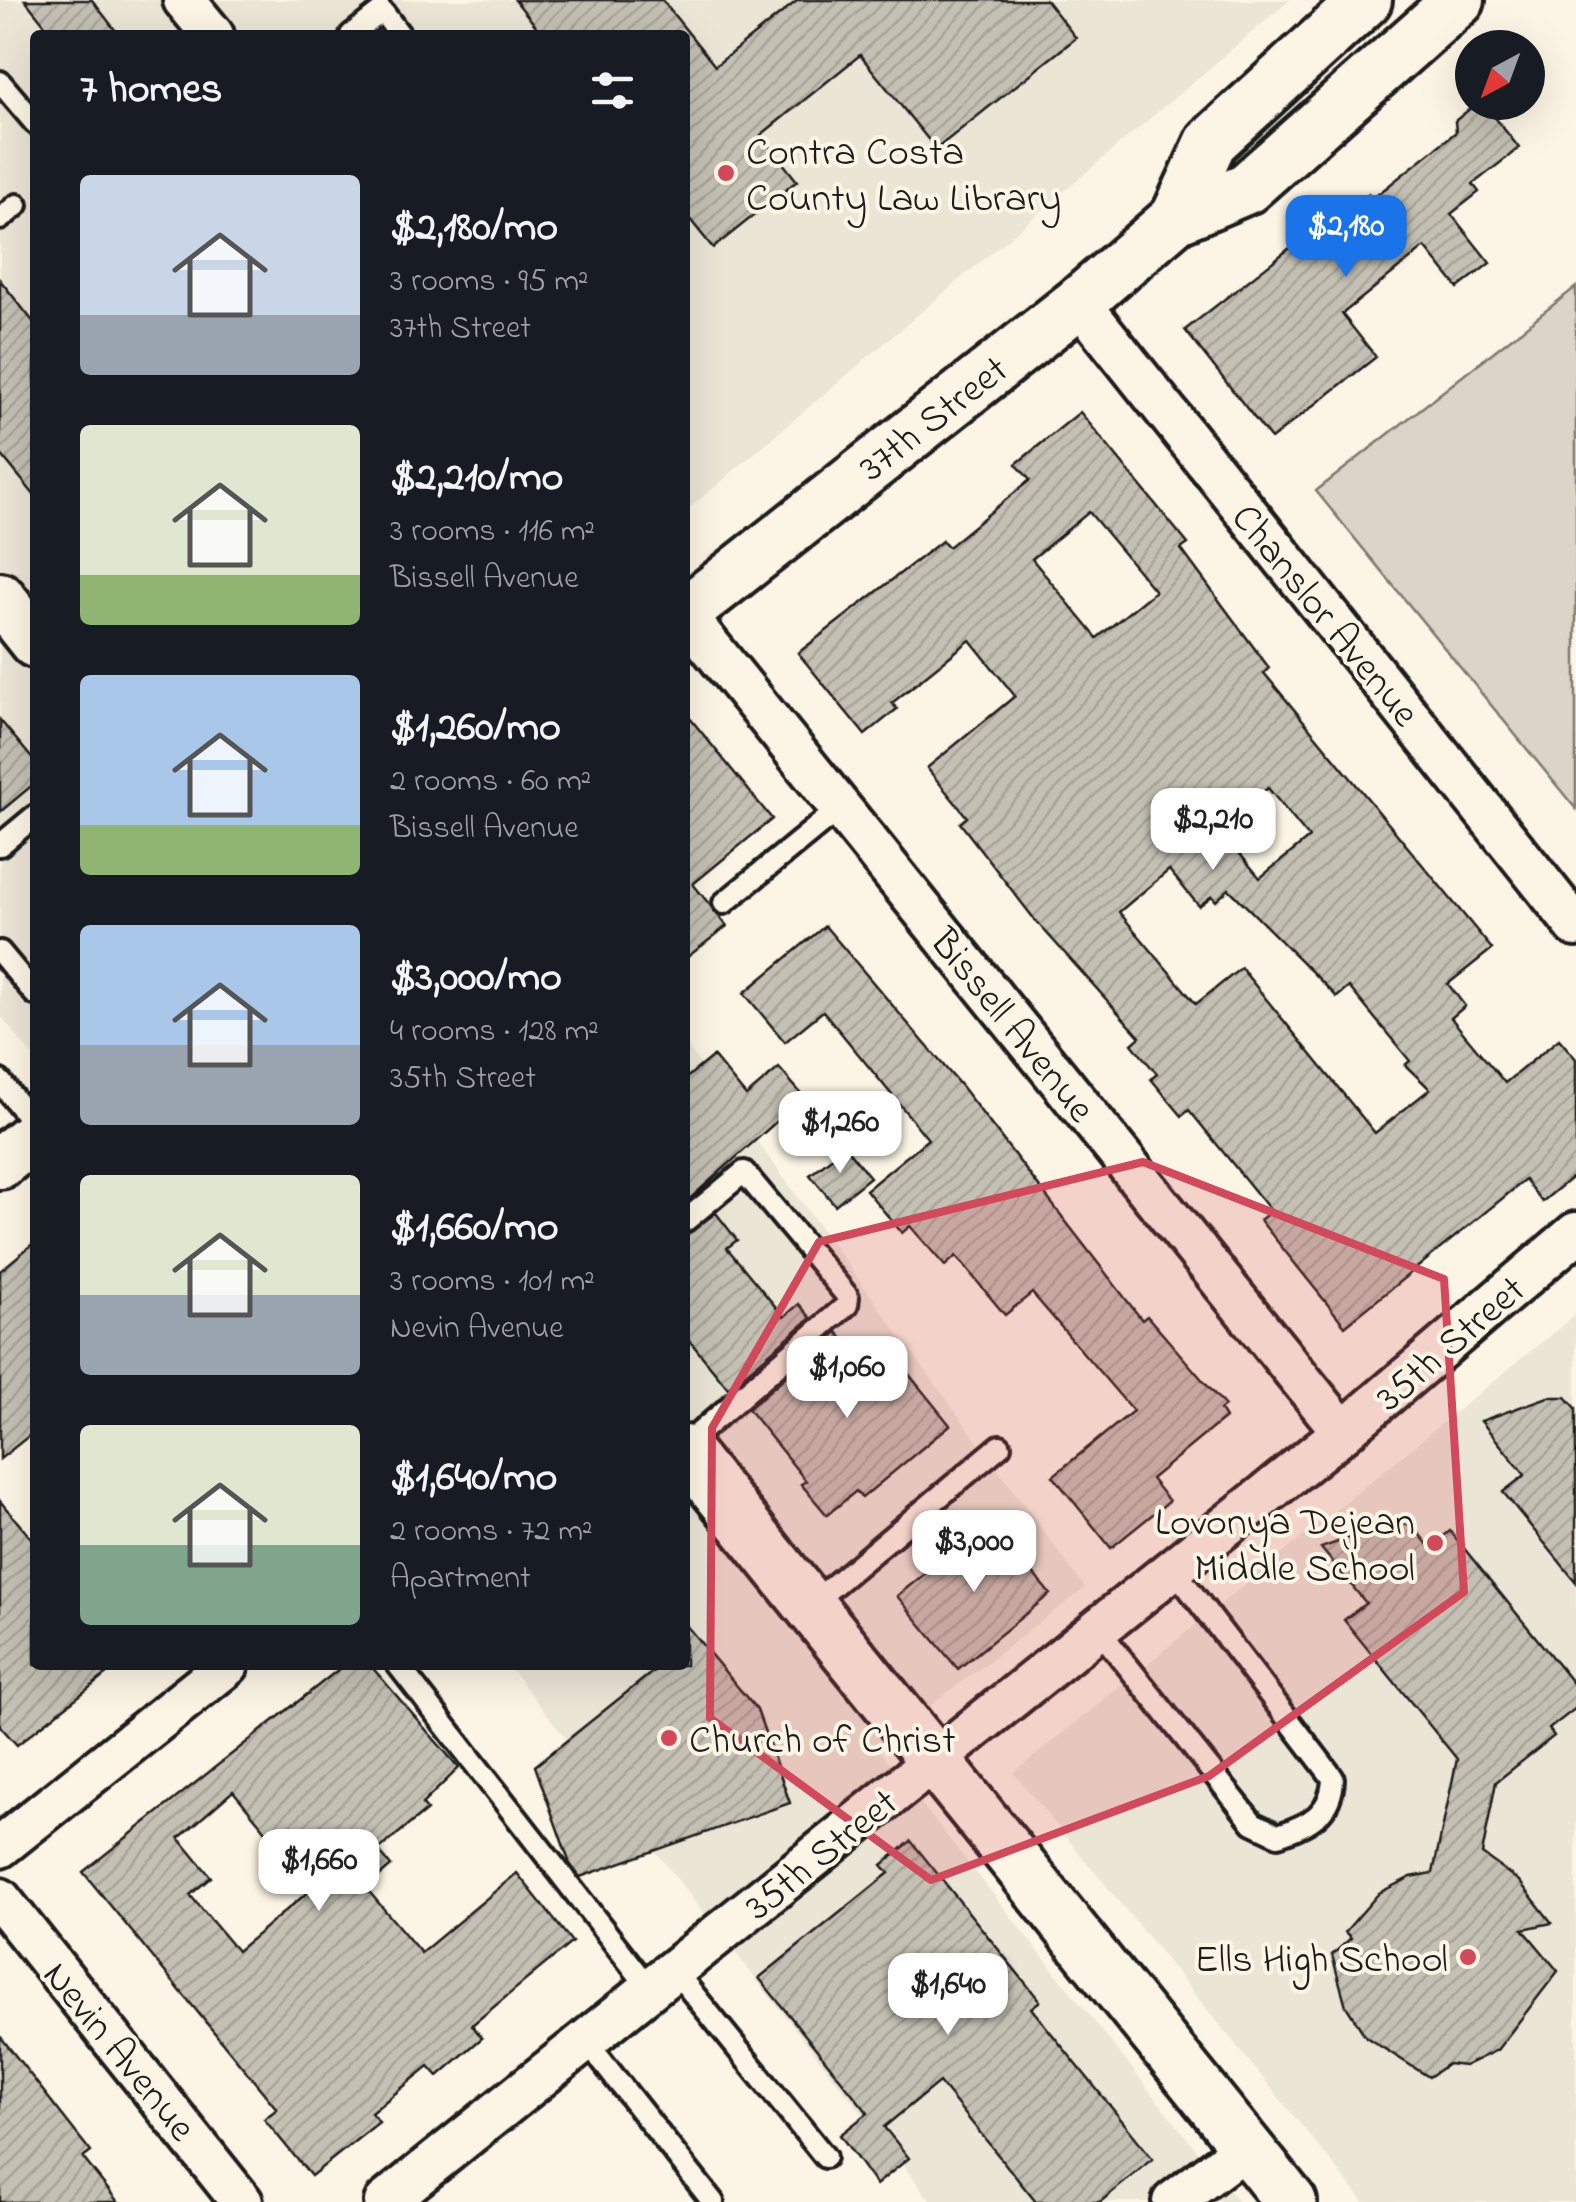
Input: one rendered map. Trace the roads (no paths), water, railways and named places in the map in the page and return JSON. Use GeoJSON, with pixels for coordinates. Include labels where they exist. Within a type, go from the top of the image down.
{"type":"FeatureCollection","features":[{"type":"Feature","properties":{"kind":"street"},"geometry":{"type":"LineString","coordinates":[[184,0],[209,30]]}},
{"type":"Feature","properties":{"kind":"street","name":"37th Street"},"geometry":{"type":"LineString","coordinates":[[1176,218],[1211,142],[1366,0]]}},
{"type":"Feature","properties":{"kind":"street","name":"37th Street"},"geometry":{"type":"LineString","coordinates":[[690,610],[1079,302],[1176,218],[1247,188],[1459,0]]}},
{"type":"Feature","properties":{"kind":"street","name":"Chanslor Avenue"},"geometry":{"type":"LineString","coordinates":[[1079,302],[1576,926]]}},
{"type":"Feature","properties":{"kind":"street"},"geometry":{"type":"LineString","coordinates":[[0,598],[30,636]]}},
{"type":"Feature","properties":{"kind":"street","name":"Bissell Avenue"},"geometry":{"type":"LineString","coordinates":[[690,620],[1343,1432]]}},
{"type":"Feature","properties":{"kind":"street"},"geometry":{"type":"LineString","coordinates":[[0,1163],[30,1138]]}},
{"type":"Feature","properties":{"kind":"street","name":"35th Street"},"geometry":{"type":"LineString","coordinates":[[385,2202],[1343,1432],[1576,1233]]}},
{"type":"Feature","properties":{"kind":"street"},"geometry":{"type":"LineString","coordinates":[[690,1454],[1290,2202]]}},
{"type":"Feature","properties":{"kind":"street"},"geometry":{"type":"LineString","coordinates":[[0,1847],[222,1670]]}},
{"type":"Feature","properties":{"kind":"street","name":"Nevin Avenue"},"geometry":{"type":"LineString","coordinates":[[0,1898],[242,2202]]}},
{"type":"Feature","properties":{"kind":"street"},"geometry":{"type":"LineString","coordinates":[[1173,2202],[1246,2147]]}},
{"type":"Feature","properties":{"kind":"lane"},"geometry":{"type":"LineString","coordinates":[[357,30],[382,11],[396,30]]}},
{"type":"Feature","properties":{"kind":"lane"},"geometry":{"type":"LineString","coordinates":[[0,82],[30,118]]}},
{"type":"Feature","properties":{"kind":"lane"},"geometry":{"type":"LineString","coordinates":[[0,219],[17,205]]}},
{"type":"Feature","properties":{"kind":"lane"},"geometry":{"type":"LineString","coordinates":[[724,903],[840,808]]}},
{"type":"Feature","properties":{"kind":"lane"},"geometry":{"type":"LineString","coordinates":[[0,846],[30,820]]}},
{"type":"Feature","properties":{"kind":"lane"},"geometry":{"type":"LineString","coordinates":[[0,952],[30,988]]}},
{"type":"Feature","properties":{"kind":"lane"},"geometry":{"type":"LineString","coordinates":[[0,1080],[30,1119]]}},
{"type":"Feature","properties":{"kind":"lane"},"geometry":{"type":"LineString","coordinates":[[690,1217],[744,1172],[848,1297],[847,1305],[690,1444]]}},
{"type":"Feature","properties":{"kind":"lane"},"geometry":{"type":"LineString","coordinates":[[810,1605],[1000,1446]]}},
{"type":"Feature","properties":{"kind":"lane"},"geometry":{"type":"LineString","coordinates":[[1098,1630],[1253,1823],[1278,1835],[1302,1828],[1321,1814],[1333,1798],[1333,1778],[1174,1568]]}},
{"type":"Feature","properties":{"kind":"lane"},"geometry":{"type":"LineString","coordinates":[[402,1670],[662,1980],[825,2157]]}},
{"type":"Feature","properties":{"kind":"lane"},"geometry":{"type":"LineString","coordinates":[[586,2041],[713,2202]]}},
{"type":"Feature","properties":{"kind":"place","name":"Contra Costa County Law Library"},"geometry":{"type":"Point","coordinates":[726,173]}},
{"type":"Feature","properties":{"kind":"place","name":"Lovonya Dejean Middle School"},"geometry":{"type":"Point","coordinates":[1435,1543]}},
{"type":"Feature","properties":{"kind":"place","name":"Church of Christ"},"geometry":{"type":"Point","coordinates":[669,1738]}},
{"type":"Feature","properties":{"kind":"place","name":"Ells High School"},"geometry":{"type":"Point","coordinates":[1468,1957]}}]}
